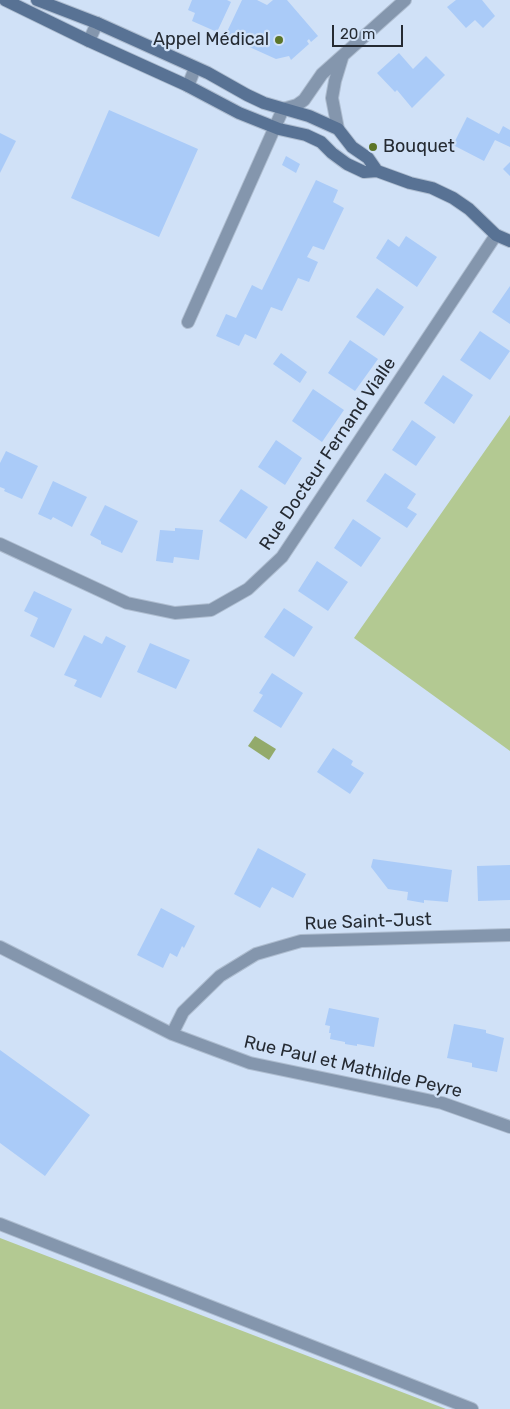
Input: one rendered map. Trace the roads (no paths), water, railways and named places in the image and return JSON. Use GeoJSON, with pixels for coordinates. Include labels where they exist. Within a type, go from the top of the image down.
{"type":"FeatureCollection","features":[{"type":"Feature","properties":{"kind":"main road"},"geometry":{"type":"LineString","coordinates":[[5,0],[188,86],[239,113],[275,127],[306,135],[321,142],[347,164],[364,172],[377,171],[410,183],[432,188],[453,198],[469,209],[496,235],[510,241]]}},
{"type":"Feature","properties":{"kind":"main road"},"geometry":{"type":"LineString","coordinates":[[37,0],[96,23],[195,68],[247,95],[283,109],[309,116],[338,129],[352,147],[368,158],[377,171]]}},
{"type":"Feature","properties":{"kind":"street"},"geometry":{"type":"LineString","coordinates":[[188,322],[283,109],[297,105],[304,100],[322,74],[405,0]]}},
{"type":"Feature","properties":{"kind":"street"},"geometry":{"type":"LineString","coordinates":[[89,41],[96,23]]}},
{"type":"Feature","properties":{"kind":"street"},"geometry":{"type":"LineString","coordinates":[[338,129],[332,98],[342,58]]}},
{"type":"Feature","properties":{"kind":"street"},"geometry":{"type":"LineString","coordinates":[[188,86],[195,68]]}},
{"type":"Feature","properties":{"kind":"street","name":"Rue Docteur Fernand Vialle"},"geometry":{"type":"LineString","coordinates":[[0,544],[127,603],[175,612],[211,610],[248,589],[282,557],[496,235]]}},
{"type":"Feature","properties":{"kind":"street","name":"Rue Saint-Just"},"geometry":{"type":"LineString","coordinates":[[172,1034],[183,1012],[220,976],[256,954],[301,941],[510,935]]}},
{"type":"Feature","properties":{"kind":"street","name":"Rue Paul et Mathilde Peyre"},"geometry":{"type":"LineString","coordinates":[[0,947],[172,1034],[250,1064],[442,1103],[510,1127]]}},
{"type":"Feature","properties":{"kind":"street"},"geometry":{"type":"LineString","coordinates":[[0,1224],[472,1409]]}},
{"type":"Feature","properties":{"kind":"place","name":"Appel Médical"},"geometry":{"type":"Point","coordinates":[279,40]}},
{"type":"Feature","properties":{"kind":"place","name":"Bouquet"},"geometry":{"type":"Point","coordinates":[373,147]}}]}
